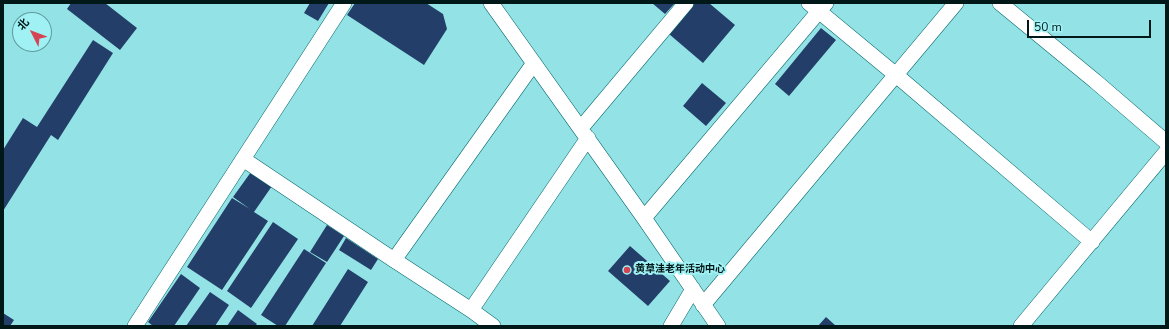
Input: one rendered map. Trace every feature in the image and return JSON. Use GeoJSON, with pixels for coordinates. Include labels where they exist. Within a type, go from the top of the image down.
{"type":"FeatureCollection","features":[{"type":"Feature","properties":{"kind":"street"},"geometry":{"type":"LineString","coordinates":[[135,326],[344,3]]}},
{"type":"Feature","properties":{"kind":"street"},"geometry":{"type":"LineString","coordinates":[[490,3],[584,133],[718,326]]}},
{"type":"Feature","properties":{"kind":"street"},"geometry":{"type":"LineString","coordinates":[[471,310],[584,133],[686,3]]}},
{"type":"Feature","properties":{"kind":"street"},"geometry":{"type":"LineString","coordinates":[[704,305],[956,3]]}},
{"type":"Feature","properties":{"kind":"street"},"geometry":{"type":"LineString","coordinates":[[1000,3],[1095,80],[1166,142]]}},
{"type":"Feature","properties":{"kind":"street"},"geometry":{"type":"LineString","coordinates":[[644,218],[818,6],[896,75],[1092,242]]}},
{"type":"Feature","properties":{"kind":"street"},"geometry":{"type":"LineString","coordinates":[[394,260],[534,63]]}},
{"type":"Feature","properties":{"kind":"street"},"geometry":{"type":"LineString","coordinates":[[1021,326],[1166,152]]}},
{"type":"Feature","properties":{"kind":"street"},"geometry":{"type":"LineString","coordinates":[[244,159],[493,326]]}},
{"type":"Feature","properties":{"kind":"street"},"geometry":{"type":"LineString","coordinates":[[671,326],[693,289]]}},
{"type":"Feature","properties":{"kind":"building"},"geometry":{"type":"Polygon","coordinates":[[[71,3],[105,3],[137,28],[120,50],[67,9],[71,3]]]}},
{"type":"Feature","properties":{"kind":"building"},"geometry":{"type":"Polygon","coordinates":[[[310,3],[329,3],[318,21],[304,13],[310,3]]]}},
{"type":"Feature","properties":{"kind":"building"},"geometry":{"type":"Polygon","coordinates":[[[355,3],[426,3],[443,14],[447,29],[424,65],[347,15],[355,3]]]}},
{"type":"Feature","properties":{"kind":"building"},"geometry":{"type":"Polygon","coordinates":[[[652,3],[675,3],[665,14],[652,3]]]}},
{"type":"Feature","properties":{"kind":"building"},"geometry":{"type":"Polygon","coordinates":[[[694,3],[709,3],[735,25],[703,63],[669,34],[694,3]]]}},
{"type":"Feature","properties":{"kind":"building"},"geometry":{"type":"Polygon","coordinates":[[[821,28],[836,40],[789,96],[775,84],[821,28]]]}},
{"type":"Feature","properties":{"kind":"building"},"geometry":{"type":"Polygon","coordinates":[[[93,40],[113,53],[58,140],[51,135],[3,211],[3,150],[23,118],[37,127],[93,40]]]}},
{"type":"Feature","properties":{"kind":"building"},"geometry":{"type":"Polygon","coordinates":[[[702,83],[726,103],[706,126],[683,106],[702,83]]]}},
{"type":"Feature","properties":{"kind":"building"},"geometry":{"type":"Polygon","coordinates":[[[251,172],[272,186],[254,212],[268,221],[222,290],[187,267],[232,198],[250,209],[233,197],[251,172]]]}},
{"type":"Feature","properties":{"kind":"building"},"geometry":{"type":"Polygon","coordinates":[[[273,222],[298,239],[251,308],[227,291],[273,222]]]}},
{"type":"Feature","properties":{"kind":"building"},"geometry":{"type":"Polygon","coordinates":[[[327,225],[344,236],[327,262],[310,252],[327,225]]]}},
{"type":"Feature","properties":{"kind":"building"},"geometry":{"type":"Polygon","coordinates":[[[346,238],[378,259],[371,270],[339,250],[346,238]]]}},
{"type":"Feature","properties":{"kind":"building"},"geometry":{"type":"Polygon","coordinates":[[[630,246],[670,281],[648,306],[608,271],[630,246]]]}},
{"type":"Feature","properties":{"kind":"building"},"geometry":{"type":"Polygon","coordinates":[[[304,249],[326,263],[285,326],[278,326],[261,315],[304,249]]]}},
{"type":"Feature","properties":{"kind":"building"},"geometry":{"type":"Polygon","coordinates":[[[348,269],[368,282],[340,326],[312,326],[348,269]]]}},
{"type":"Feature","properties":{"kind":"building"},"geometry":{"type":"Polygon","coordinates":[[[181,274],[200,288],[174,326],[153,326],[148,322],[181,274]]]}},
{"type":"Feature","properties":{"kind":"building"},"geometry":{"type":"Polygon","coordinates":[[[210,292],[229,305],[215,326],[186,326],[210,292]]]}},
{"type":"Feature","properties":{"kind":"building"},"geometry":{"type":"Polygon","coordinates":[[[238,310],[257,324],[255,326],[227,326],[238,310]]]}},
{"type":"Feature","properties":{"kind":"building"},"geometry":{"type":"Polygon","coordinates":[[[3,313],[14,320],[10,326],[3,326],[3,313]]]}},
{"type":"Feature","properties":{"kind":"building"},"geometry":{"type":"Polygon","coordinates":[[[826,317],[836,326],[818,326],[826,317]]]}},
{"type":"Feature","properties":{"kind":"place","name":"黄草洼老年活动中心"},"geometry":{"type":"Point","coordinates":[627,270]}}]}
